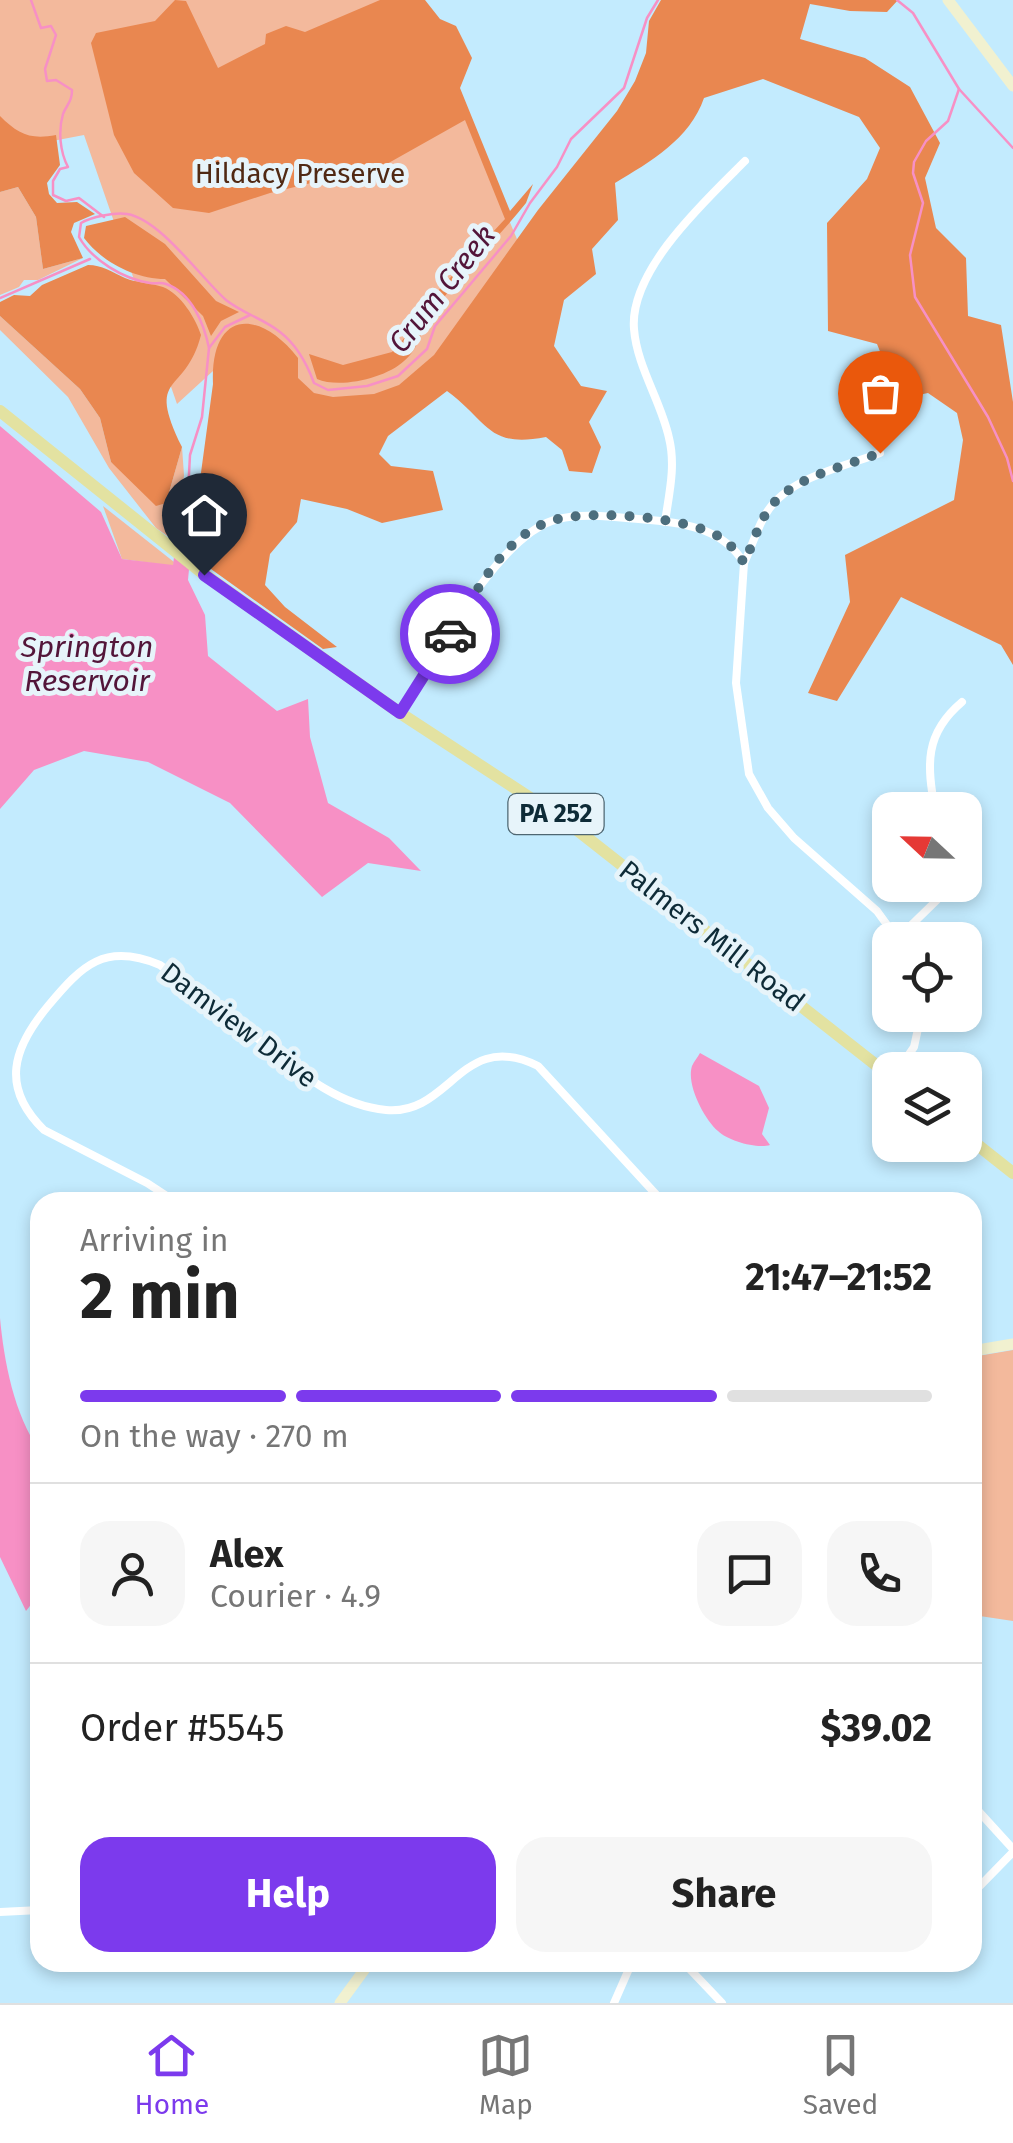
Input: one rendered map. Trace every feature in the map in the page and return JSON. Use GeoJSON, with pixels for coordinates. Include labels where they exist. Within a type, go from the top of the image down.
{"type":"FeatureCollection","features":[{"type":"Feature","properties":{"kind":"main road","name":"Palmers Mill Road"},"geometry":{"type":"LineString","coordinates":[[0,411],[204,575],[400,713],[568,822],[872,1062]]}},
{"type":"Feature","properties":{"kind":"main road"},"geometry":{"type":"LineString","coordinates":[[982,1148],[1013,1173]]}},
{"type":"Feature","properties":{"kind":"street"},"geometry":{"type":"LineString","coordinates":[[948,0],[1013,86]]}},
{"type":"Feature","properties":{"kind":"street"},"geometry":{"type":"LineString","coordinates":[[665,522],[673,466],[670,439],[638,346],[635,305],[646,279],[672,240],[745,161]]}},
{"type":"Feature","properties":{"kind":"street"},"geometry":{"type":"LineString","coordinates":[[880,453],[799,484],[766,512],[744,563],[736,683],[749,774],[768,808],[794,838],[885,922]]}},
{"type":"Feature","properties":{"kind":"street"},"geometry":{"type":"LineString","coordinates":[[400,713],[498,560],[523,536],[558,519],[584,516],[665,522],[716,535],[736,549],[744,563]]}},
{"type":"Feature","properties":{"kind":"street"},"geometry":{"type":"LineString","coordinates":[[932,792],[927,765],[938,731],[948,713],[962,702]]}},
{"type":"Feature","properties":{"kind":"street"},"geometry":{"type":"LineString","coordinates":[[915,922],[934,902]]}},
{"type":"Feature","properties":{"kind":"street","name":"Damview Drive"},"geometry":{"type":"LineString","coordinates":[[161,1192],[44,1130],[34,1121],[18,1093],[15,1058],[25,1034],[73,976],[86,964],[104,958],[135,954],[160,964],[318,1086],[356,1104],[390,1111],[428,1100],[478,1060],[498,1055],[519,1056],[538,1066],[654,1192]]}},
{"type":"Feature","properties":{"kind":"street"},"geometry":{"type":"LineString","coordinates":[[982,1349],[1013,1344]]}},
{"type":"Feature","properties":{"kind":"street"},"geometry":{"type":"LineString","coordinates":[[982,1815],[1013,1851],[982,1884]]}},
{"type":"Feature","properties":{"kind":"street"},"geometry":{"type":"LineString","coordinates":[[0,1912],[30,1910]]}},
{"type":"Feature","properties":{"kind":"street"},"geometry":{"type":"LineString","coordinates":[[340,2003],[363,1972]]}},
{"type":"Feature","properties":{"kind":"street"},"geometry":{"type":"LineString","coordinates":[[614,2003],[628,1972]]}},
{"type":"Feature","properties":{"kind":"street"},"geometry":{"type":"LineString","coordinates":[[693,1972],[722,2003]]}},
{"type":"Feature","properties":{"kind":"green space","name":"Hildacy Preserve"},"geometry":{"type":"Polygon","coordinates":[[[0,0],[416,0],[522,251],[444,373],[326,411],[249,338],[177,404],[84,135],[0,151],[0,0]]]}},
{"type":"Feature","properties":{"kind":"green space"},"geometry":{"type":"Polygon","coordinates":[[[175,0],[186,1],[218,68],[265,44],[266,34],[286,26],[305,32],[380,0],[425,0],[440,19],[456,26],[472,58],[460,88],[510,211],[533,184],[526,203],[442,300],[413,351],[396,367],[362,380],[327,382],[317,379],[309,354],[343,365],[392,352],[422,308],[505,219],[465,120],[385,165],[270,193],[209,213],[173,208],[134,173],[114,135],[91,43],[96,33],[155,21],[175,0]]]}},
{"type":"Feature","properties":{"kind":"green space"},"geometry":{"type":"Polygon","coordinates":[[[661,0],[898,0],[887,12],[810,4],[800,39],[865,58],[910,87],[940,143],[925,178],[936,228],[966,258],[968,316],[1001,325],[1013,402],[1013,665],[1001,645],[901,597],[837,701],[808,693],[850,602],[845,555],[954,500],[963,440],[957,413],[928,393],[899,399],[877,344],[828,331],[827,223],[867,179],[880,148],[859,117],[763,79],[704,98],[698,113],[679,137],[655,158],[615,183],[618,220],[592,249],[596,274],[564,300],[554,346],[581,386],[607,391],[589,422],[601,447],[592,473],[569,471],[562,450],[546,437],[500,436],[447,391],[388,436],[379,454],[391,466],[433,471],[443,510],[382,523],[347,509],[301,499],[297,522],[270,554],[265,585],[285,607],[337,647],[323,649],[190,554],[214,360],[219,342],[228,330],[239,324],[253,325],[283,341],[298,358],[298,378],[314,393],[333,397],[374,394],[399,385],[434,355],[538,210],[617,111],[635,81],[646,53],[649,21],[661,0]]]}},
{"type":"Feature","properties":{"kind":"green space"},"geometry":{"type":"Polygon","coordinates":[[[0,116],[25,134],[56,135],[60,165],[47,183],[49,194],[57,203],[77,202],[95,214],[74,223],[71,232],[83,258],[43,269],[36,217],[18,187],[0,192],[0,116]]]}},
{"type":"Feature","properties":{"kind":"green space"},"geometry":{"type":"Polygon","coordinates":[[[18,187],[36,217],[43,269],[83,258],[38,280],[24,280],[19,287],[0,295],[0,192],[18,187]]]}},
{"type":"Feature","properties":{"kind":"green space"},"geometry":{"type":"Polygon","coordinates":[[[125,217],[165,244],[216,301],[239,312],[221,321],[211,336],[203,316],[165,279],[120,268],[84,238],[86,226],[125,217]]]}},
{"type":"Feature","properties":{"kind":"green space"},"geometry":{"type":"Polygon","coordinates":[[[88,265],[170,290],[187,308],[201,335],[194,354],[168,395],[167,406],[182,447],[166,503],[156,506],[111,462],[100,418],[80,389],[0,316],[0,302],[14,295],[30,296],[42,285],[88,265]]]}},
{"type":"Feature","properties":{"kind":"green space"},"geometry":{"type":"Polygon","coordinates":[[[0,316],[80,389],[100,418],[111,462],[166,503],[182,447],[184,475],[176,542],[156,528],[109,468],[68,397],[0,330],[0,316]]]}},
{"type":"Feature","properties":{"kind":"green space"},"geometry":{"type":"Polygon","coordinates":[[[103,506],[174,562],[173,566],[122,559],[103,506]]]}},
{"type":"Feature","properties":{"kind":"green space"},"geometry":{"type":"Polygon","coordinates":[[[1013,1350],[1013,1621],[982,1616],[982,1355],[1013,1350]]]}},
{"type":"Feature","properties":{"kind":"water","name":"Springton Reservoir"},"geometry":{"type":"Polygon","coordinates":[[[0,426],[101,512],[122,559],[173,565],[182,493],[196,494],[188,580],[205,615],[208,656],[277,711],[308,699],[310,737],[328,803],[389,838],[421,871],[368,863],[322,897],[230,803],[148,762],[84,751],[34,770],[0,809],[0,426]]]}},
{"type":"Feature","properties":{"kind":"water"},"geometry":{"type":"Polygon","coordinates":[[[700,1053],[759,1086],[769,1108],[762,1134],[770,1145],[735,1141],[713,1125],[702,1110],[692,1082],[692,1066],[700,1053]]]}},
{"type":"Feature","properties":{"kind":"water"},"geometry":{"type":"Polygon","coordinates":[[[0,1318],[12,1387],[30,1435],[30,1606],[26,1611],[0,1557],[0,1318]]]}},
{"type":"Feature","properties":{"kind":"waterway"},"geometry":{"type":"LineString","coordinates":[[31,0],[41,28],[51,26],[56,35],[45,69],[47,81],[56,80],[72,90],[61,127],[68,167],[60,169],[53,181],[53,195],[66,201],[79,198],[104,217]]}},
{"type":"Feature","properties":{"kind":"waterway","name":"Crum Creek"},"geometry":{"type":"LineString","coordinates":[[209,348],[200,320],[183,294],[166,284],[140,281],[109,267],[79,237],[81,223],[127,214],[153,226],[226,300],[286,337],[301,355],[314,383],[328,390],[367,386],[398,376],[427,349],[435,326],[511,236],[571,139],[624,88],[647,18],[658,0]]}},
{"type":"Feature","properties":{"kind":"waterway"},"geometry":{"type":"LineString","coordinates":[[897,0],[913,13],[959,89],[1013,148]]}},
{"type":"Feature","properties":{"kind":"waterway"},"geometry":{"type":"LineString","coordinates":[[959,89],[948,121],[926,141],[914,162],[913,173],[923,203],[910,255],[915,297],[988,417],[1013,481]]}},
{"type":"Feature","properties":{"kind":"waterway"},"geometry":{"type":"LineString","coordinates":[[0,298],[90,259]]}},
{"type":"Feature","properties":{"kind":"waterway","name":"Crum Creek"},"geometry":{"type":"LineString","coordinates":[[188,493],[190,455],[202,417],[209,348],[225,327],[250,315]]}},
{"type":"Feature","properties":{"kind":"way so far"},"geometry":{"type":"LineString","coordinates":[[450,634],[498,560],[523,536],[542,525],[584,516],[698,528],[736,549],[744,563],[766,512],[781,496],[799,484],[880,453]]}},
{"type":"Feature","properties":{"kind":"route"},"geometry":{"type":"LineString","coordinates":[[204,575],[400,713],[450,634]]}}]}
